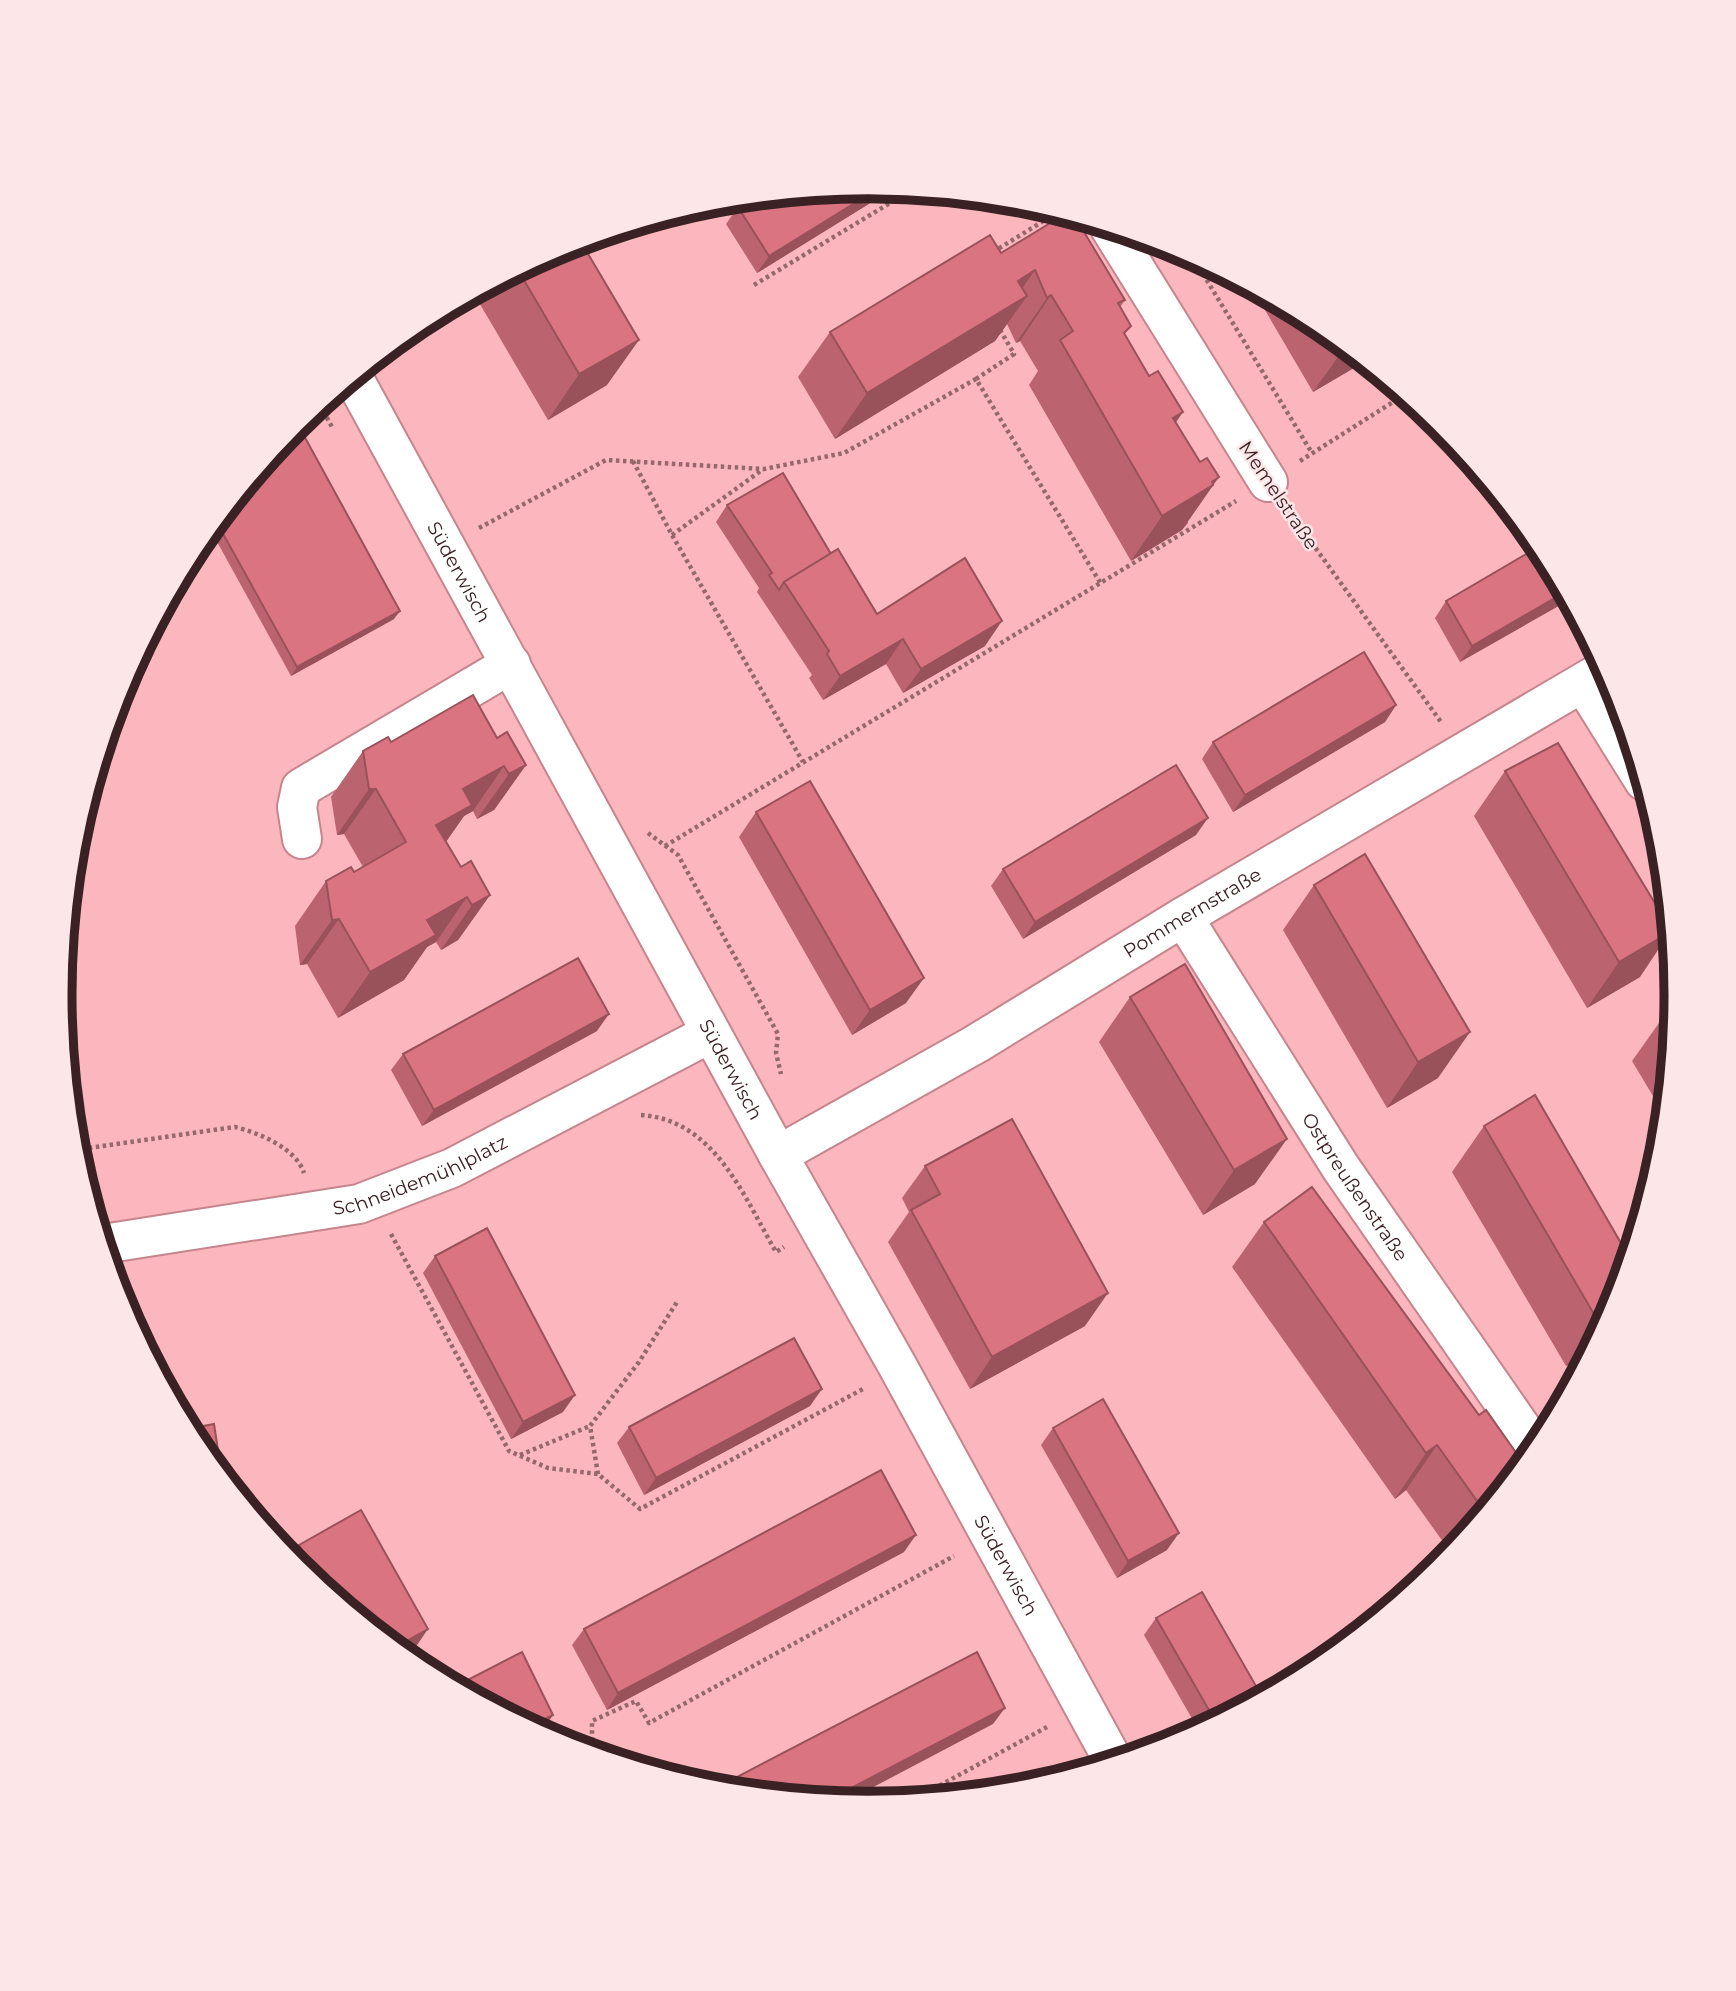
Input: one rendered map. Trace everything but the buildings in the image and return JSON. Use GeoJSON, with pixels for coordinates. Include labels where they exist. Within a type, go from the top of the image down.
{"type":"FeatureCollection","features":[{"type":"Feature","properties":{"kind":"street","name":"Memelstraße"},"geometry":{"type":"LineString","coordinates":[[1117,240],[1268,482]]}},
{"type":"Feature","properties":{"kind":"street","name":"Süderwisch"},"geometry":{"type":"LineString","coordinates":[[358,385],[778,1155],[897,1365],[1109,1754]]}},
{"type":"Feature","properties":{"kind":"street"},"geometry":{"type":"LineString","coordinates":[[302,839],[296,807],[301,788],[511,664]]}},
{"type":"Feature","properties":{"kind":"street"},"geometry":{"type":"LineString","coordinates":[[1594,676],[1614,717]]}},
{"type":"Feature","properties":{"kind":"street","name":"Pommernstraße"},"geometry":{"type":"LineString","coordinates":[[778,1155],[976,1044],[1183,917],[1594,676]]}},
{"type":"Feature","properties":{"kind":"street","name":"Ostpreußenstraße"},"geometry":{"type":"LineString","coordinates":[[1183,917],[1341,1168],[1529,1440]]}},
{"type":"Feature","properties":{"kind":"street","name":"Schneidemühlplatz"},"geometry":{"type":"LineString","coordinates":[[111,1243],[359,1205],[452,1168],[712,1033]]}},
{"type":"Feature","properties":{"kind":"path"},"geometry":{"type":"LineString","coordinates":[[754,285],[895,200]]}},
{"type":"Feature","properties":{"kind":"path"},"geometry":{"type":"LineString","coordinates":[[989,255],[1046,220]]}},
{"type":"Feature","properties":{"kind":"path"},"geometry":{"type":"LineString","coordinates":[[1202,273],[1312,453]]}},
{"type":"Feature","properties":{"kind":"path"},"geometry":{"type":"LineString","coordinates":[[478,528],[606,460],[764,469],[844,453],[976,379],[1014,354],[995,322]]}},
{"type":"Feature","properties":{"kind":"path"},"geometry":{"type":"LineString","coordinates":[[976,379],[1101,584]]}},
{"type":"Feature","properties":{"kind":"path"},"geometry":{"type":"LineString","coordinates":[[664,846],[1101,584],[1396,400]]}},
{"type":"Feature","properties":{"kind":"path"},"geometry":{"type":"LineString","coordinates":[[634,461],[672,535],[803,762]]}},
{"type":"Feature","properties":{"kind":"path"},"geometry":{"type":"LineString","coordinates":[[672,535],[764,469]]}},
{"type":"Feature","properties":{"kind":"path","name":"Memelstraße"},"geometry":{"type":"LineString","coordinates":[[1268,482],[1462,752]]}},
{"type":"Feature","properties":{"kind":"path"},"geometry":{"type":"LineString","coordinates":[[471,516],[484,539]]}},
{"type":"Feature","properties":{"kind":"path"},"geometry":{"type":"LineString","coordinates":[[643,824],[649,835],[678,855],[778,1034],[776,1053],[782,1079]]}},
{"type":"Feature","properties":{"kind":"path"},"geometry":{"type":"LineString","coordinates":[[635,1115],[668,1121],[690,1131],[710,1146],[727,1166],[776,1252],[785,1246]]}},
{"type":"Feature","properties":{"kind":"path"},"geometry":{"type":"LineString","coordinates":[[87,1148],[235,1127],[258,1133],[300,1162],[315,1211]]}},
{"type":"Feature","properties":{"kind":"path"},"geometry":{"type":"LineString","coordinates":[[372,1199],[509,1451],[548,1468],[598,1474],[640,1509],[863,1389]]}},
{"type":"Feature","properties":{"kind":"path"},"geometry":{"type":"LineString","coordinates":[[519,1455],[590,1426],[639,1362],[677,1302]]}},
{"type":"Feature","properties":{"kind":"path"},"geometry":{"type":"LineString","coordinates":[[590,1426],[598,1474]]}},
{"type":"Feature","properties":{"kind":"path"},"geometry":{"type":"LineString","coordinates":[[592,1742],[592,1721],[636,1702],[649,1723],[954,1556]]}},
{"type":"Feature","properties":{"kind":"path"},"geometry":{"type":"LineString","coordinates":[[934,1789],[1047,1727]]}}]}
